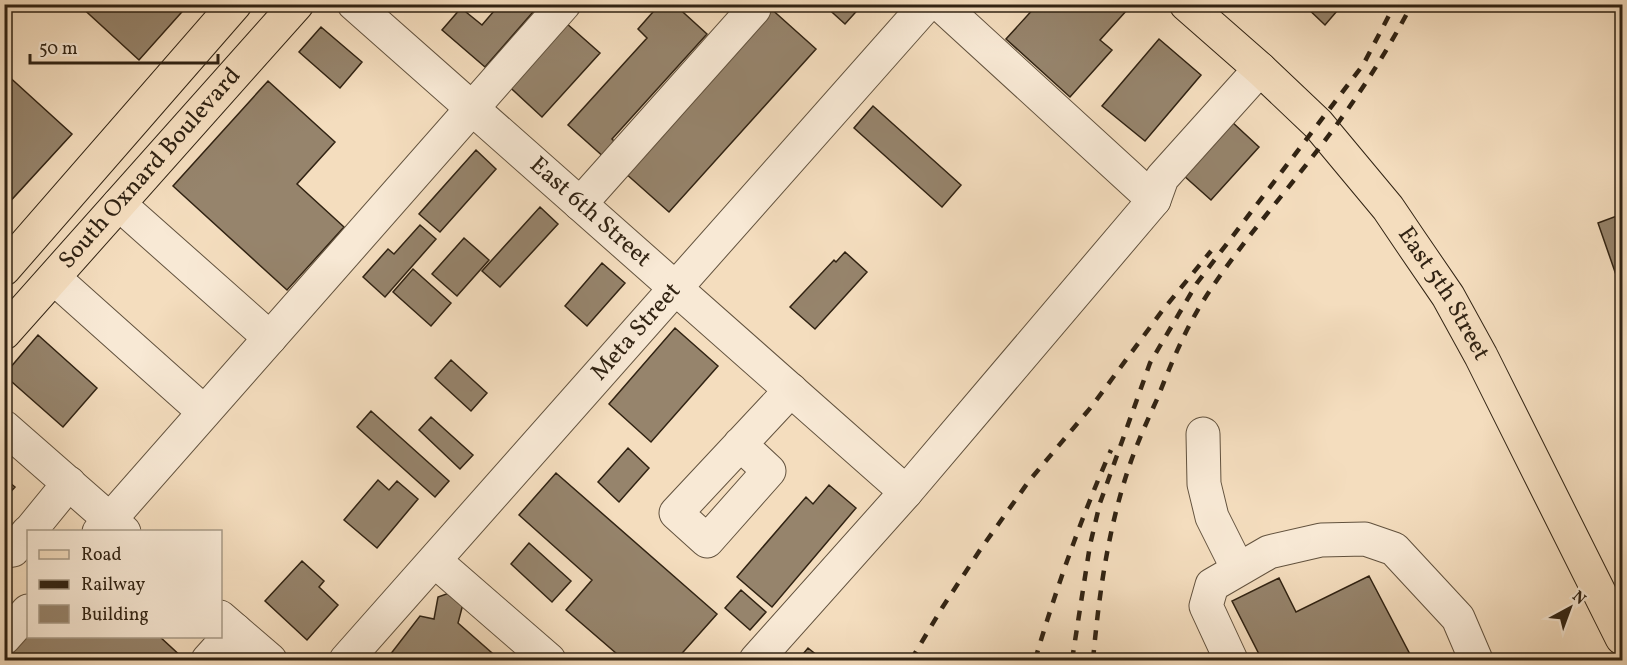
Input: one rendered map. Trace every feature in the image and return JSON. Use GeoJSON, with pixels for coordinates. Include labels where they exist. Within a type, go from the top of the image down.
{"type":"FeatureCollection","features":[{"type":"Feature","properties":{"kind":"main road","name":"South Oxnard Boulevard"},"geometry":{"type":"LineString","coordinates":[[4,269],[236,4]]}},
{"type":"Feature","properties":{"kind":"main road","name":"South Oxnard Boulevard"},"geometry":{"type":"LineString","coordinates":[[4,333],[297,4]]}},
{"type":"Feature","properties":{"kind":"main road","name":"East 5th Street"},"geometry":{"type":"LineString","coordinates":[[1186,4],[1260,69],[1329,136],[1388,208],[1448,297],[1481,356],[1623,638]]}},
{"type":"Feature","properties":{"kind":"street","name":"East 6th Street"},"geometry":{"type":"LineString","coordinates":[[354,4],[906,492]]}},
{"type":"Feature","properties":{"kind":"street"},"geometry":{"type":"LineString","coordinates":[[4,427],[69,483],[111,527],[204,412],[564,4]]}},
{"type":"Feature","properties":{"kind":"street","name":"Meta Street"},"geometry":{"type":"LineString","coordinates":[[346,660],[927,4]]}},
{"type":"Feature","properties":{"kind":"street"},"geometry":{"type":"LineString","coordinates":[[940,4],[1154,200]]}},
{"type":"Feature","properties":{"kind":"street"},"geometry":{"type":"LineString","coordinates":[[580,204],[754,9]]}},
{"type":"Feature","properties":{"kind":"street"},"geometry":{"type":"LineString","coordinates":[[756,660],[906,492],[1154,200],[1162,178],[1260,69]]}},
{"type":"Feature","properties":{"kind":"street"},"geometry":{"type":"LineString","coordinates":[[119,204],[270,338]]}},
{"type":"Feature","properties":{"kind":"street"},"geometry":{"type":"LineString","coordinates":[[54,278],[204,412]]}},
{"type":"Feature","properties":{"kind":"street"},"geometry":{"type":"LineString","coordinates":[[740,444],[791,390]]}},
{"type":"Feature","properties":{"kind":"street"},"geometry":{"type":"LineString","coordinates":[[1203,434],[1204,484],[1212,518],[1238,569]]}},
{"type":"Feature","properties":{"kind":"street"},"geometry":{"type":"LineString","coordinates":[[31,530],[69,483]]}},
{"type":"Feature","properties":{"kind":"street"},"geometry":{"type":"LineString","coordinates":[[4,549],[14,550],[27,534]]}},
{"type":"Feature","properties":{"kind":"street"},"geometry":{"type":"LineString","coordinates":[[1231,660],[1206,606],[1212,585],[1269,552],[1321,540],[1365,539],[1394,549],[1458,618],[1476,660]]}},
{"type":"Feature","properties":{"kind":"street"},"geometry":{"type":"LineString","coordinates":[[435,561],[549,660]]}},
{"type":"Feature","properties":{"kind":"street"},"geometry":{"type":"LineString","coordinates":[[4,638],[27,612]]}},
{"type":"Feature","properties":{"kind":"street"},"geometry":{"type":"LineString","coordinates":[[228,623],[270,660]]}},
{"type":"Feature","properties":{"kind":"street"},"geometry":{"type":"LineString","coordinates":[[208,660],[220,638]]}},
{"type":"Feature","properties":{"kind":"building"},"geometry":{"type":"Polygon","coordinates":[[[78,4],[189,4],[139,60],[78,4]]]}},
{"type":"Feature","properties":{"kind":"building"},"geometry":{"type":"Polygon","coordinates":[[[500,4],[540,4],[485,67],[442,30],[461,8],[482,25],[500,4]]]}},
{"type":"Feature","properties":{"kind":"building"},"geometry":{"type":"Polygon","coordinates":[[[660,4],[674,4],[707,34],[612,139],[619,146],[606,159],[568,125],[647,38],[638,29],[660,4]]]}},
{"type":"Feature","properties":{"kind":"building"},"geometry":{"type":"Polygon","coordinates":[[[823,4],[863,4],[845,24],[823,4]]]}},
{"type":"Feature","properties":{"kind":"building"},"geometry":{"type":"Polygon","coordinates":[[[1034,4],[1121,4],[1127,10],[1100,40],[1112,50],[1070,97],[1006,39],[1036,6],[1034,4]]]}},
{"type":"Feature","properties":{"kind":"building"},"geometry":{"type":"Polygon","coordinates":[[[1303,4],[1343,4],[1325,25],[1303,4]]]}},
{"type":"Feature","properties":{"kind":"building"},"geometry":{"type":"Polygon","coordinates":[[[768,6],[816,49],[669,212],[624,172],[768,6]]]}},
{"type":"Feature","properties":{"kind":"building"},"geometry":{"type":"Polygon","coordinates":[[[557,15],[600,53],[542,117],[500,78],[557,15]]]}},
{"type":"Feature","properties":{"kind":"building"},"geometry":{"type":"Polygon","coordinates":[[[321,27],[362,62],[340,88],[299,52],[321,27]]]}},
{"type":"Feature","properties":{"kind":"building"},"geometry":{"type":"Polygon","coordinates":[[[1159,39],[1201,75],[1145,141],[1102,106],[1159,39]]]}},
{"type":"Feature","properties":{"kind":"building"},"geometry":{"type":"Polygon","coordinates":[[[4,74],[72,134],[4,208],[4,74]]]}},
{"type":"Feature","properties":{"kind":"building"},"geometry":{"type":"Polygon","coordinates":[[[268,81],[335,142],[297,184],[344,227],[287,290],[173,186],[268,81]]]}},
{"type":"Feature","properties":{"kind":"building"},"geometry":{"type":"Polygon","coordinates":[[[873,106],[961,185],[942,207],[854,128],[873,106]]]}},
{"type":"Feature","properties":{"kind":"building"},"geometry":{"type":"Polygon","coordinates":[[[1231,121],[1259,147],[1211,200],[1183,175],[1231,121]]]}},
{"type":"Feature","properties":{"kind":"building"},"geometry":{"type":"Polygon","coordinates":[[[476,150],[496,169],[440,232],[419,214],[476,150]]]}},
{"type":"Feature","properties":{"kind":"building"},"geometry":{"type":"Polygon","coordinates":[[[540,207],[558,224],[500,287],[482,271],[540,207]]]}},
{"type":"Feature","properties":{"kind":"building"},"geometry":{"type":"Polygon","coordinates":[[[1622,214],[1622,292],[1598,223],[1622,214]]]}},
{"type":"Feature","properties":{"kind":"building"},"geometry":{"type":"Polygon","coordinates":[[[420,225],[436,239],[385,297],[363,277],[388,249],[394,254],[420,225]]]}},
{"type":"Feature","properties":{"kind":"building"},"geometry":{"type":"Polygon","coordinates":[[[464,238],[489,260],[457,296],[432,274],[464,238]]]}},
{"type":"Feature","properties":{"kind":"building"},"geometry":{"type":"Polygon","coordinates":[[[845,252],[867,272],[815,329],[790,307],[834,260],[836,262],[845,252]]]}},
{"type":"Feature","properties":{"kind":"building"},"geometry":{"type":"Polygon","coordinates":[[[602,263],[625,283],[587,326],[565,306],[602,263]]]}},
{"type":"Feature","properties":{"kind":"building"},"geometry":{"type":"Polygon","coordinates":[[[413,269],[451,303],[431,326],[393,292],[413,269]]]}},
{"type":"Feature","properties":{"kind":"building"},"geometry":{"type":"Polygon","coordinates":[[[675,328],[718,366],[651,442],[609,404],[675,328]]]}},
{"type":"Feature","properties":{"kind":"building"},"geometry":{"type":"Polygon","coordinates":[[[38,335],[97,388],[63,427],[4,375],[38,335]]]}},
{"type":"Feature","properties":{"kind":"building"},"geometry":{"type":"Polygon","coordinates":[[[451,360],[487,393],[471,411],[435,378],[451,360]]]}},
{"type":"Feature","properties":{"kind":"building"},"geometry":{"type":"Polygon","coordinates":[[[371,411],[449,481],[435,497],[357,427],[371,411]]]}},
{"type":"Feature","properties":{"kind":"building"},"geometry":{"type":"Polygon","coordinates":[[[431,417],[473,455],[460,469],[419,430],[431,417]]]}},
{"type":"Feature","properties":{"kind":"building"},"geometry":{"type":"Polygon","coordinates":[[[628,448],[649,468],[619,502],[598,482],[628,448]]]}},
{"type":"Feature","properties":{"kind":"building"},"geometry":{"type":"Polygon","coordinates":[[[556,473],[717,614],[676,660],[624,660],[566,610],[592,580],[519,515],[556,473]]]}},
{"type":"Feature","properties":{"kind":"building"},"geometry":{"type":"Polygon","coordinates":[[[4,478],[15,487],[4,499],[4,478]]]}},
{"type":"Feature","properties":{"kind":"building"},"geometry":{"type":"Polygon","coordinates":[[[378,480],[389,490],[397,481],[418,499],[377,548],[344,520],[378,480]]]}},
{"type":"Feature","properties":{"kind":"building"},"geometry":{"type":"Polygon","coordinates":[[[829,485],[856,508],[772,607],[737,577],[806,497],[813,504],[829,485]]]}},
{"type":"Feature","properties":{"kind":"building"},"geometry":{"type":"Polygon","coordinates":[[[529,543],[571,581],[552,602],[511,564],[529,543]]]}},
{"type":"Feature","properties":{"kind":"building"},"geometry":{"type":"Polygon","coordinates":[[[302,561],[324,581],[319,587],[338,605],[307,640],[265,601],[302,561]]]}},
{"type":"Feature","properties":{"kind":"building"},"geometry":{"type":"Polygon","coordinates":[[[1369,576],[1413,660],[1262,660],[1232,601],[1279,578],[1296,612],[1369,576]]]}},
{"type":"Feature","properties":{"kind":"building"},"geometry":{"type":"Polygon","coordinates":[[[741,590],[766,612],[750,630],[725,608],[741,590]]]}},
{"type":"Feature","properties":{"kind":"building"},"geometry":{"type":"Polygon","coordinates":[[[449,593],[463,604],[458,623],[500,660],[386,660],[420,616],[434,619],[438,597],[449,593]]]}},
{"type":"Feature","properties":{"kind":"building"},"geometry":{"type":"Polygon","coordinates":[[[27,621],[27,638],[161,638],[185,660],[4,660],[4,647],[27,621]]]}},
{"type":"Feature","properties":{"kind":"building"},"geometry":{"type":"Polygon","coordinates":[[[808,648],[823,660],[798,660],[808,648]]]}},
{"type":"Feature","properties":{"kind":"railway"},"geometry":{"type":"LineString","coordinates":[[1072,660],[1090,545],[1100,503],[1150,363],[1197,283],[1363,65],[1395,4]]}},
{"type":"Feature","properties":{"kind":"railway"},"geometry":{"type":"LineString","coordinates":[[1093,660],[1105,561],[1122,488],[1140,438],[1182,339],[1200,306],[1230,262],[1352,104],[1412,4]]}},
{"type":"Feature","properties":{"kind":"railway"},"geometry":{"type":"LineString","coordinates":[[911,660],[980,550],[1029,481],[1092,406],[1162,311],[1211,251]]}},
{"type":"Feature","properties":{"kind":"railway"},"geometry":{"type":"LineString","coordinates":[[1035,660],[1070,554],[1111,450]]}}]}
